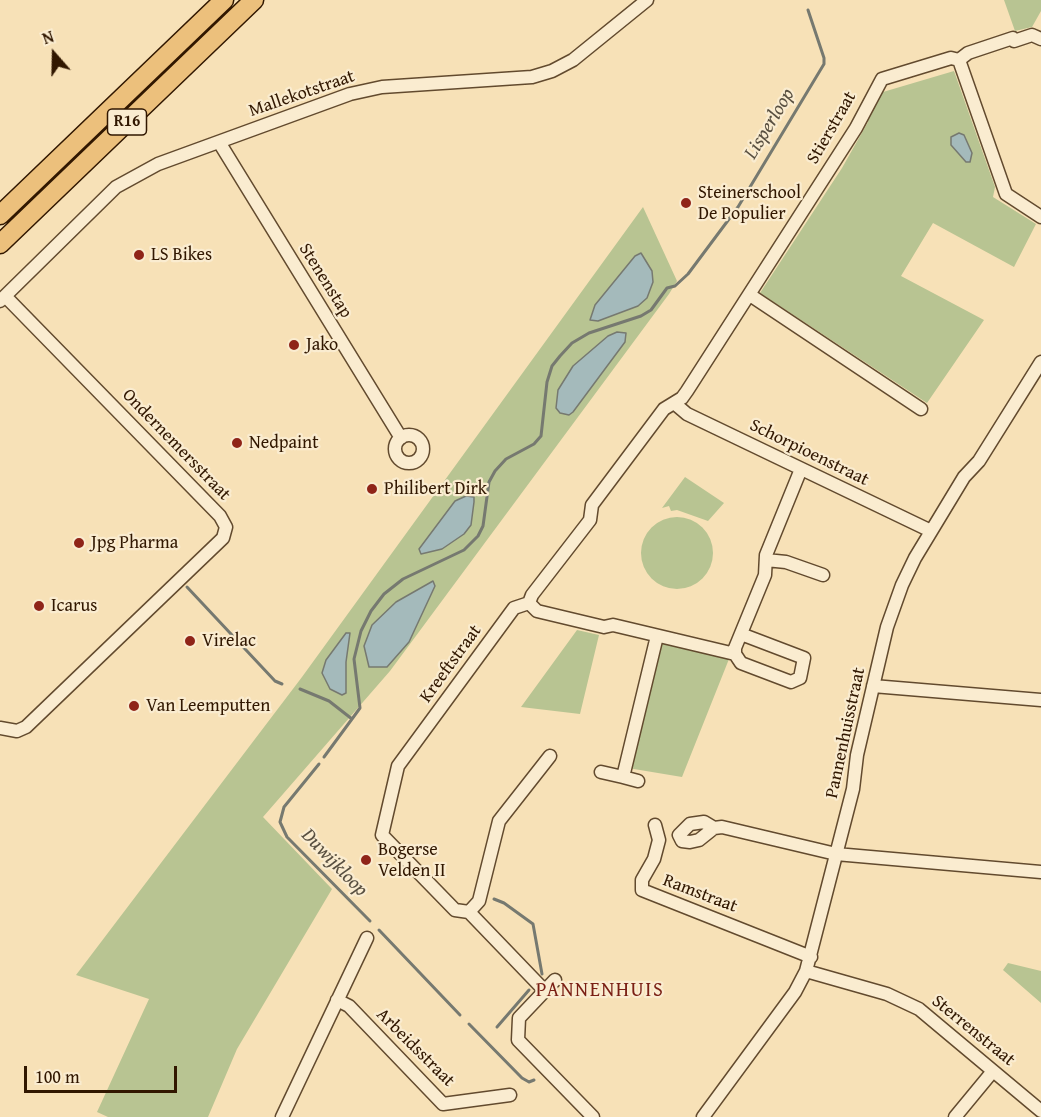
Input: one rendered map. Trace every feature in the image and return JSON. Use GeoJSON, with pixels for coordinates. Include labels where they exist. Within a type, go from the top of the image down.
{"type":"FeatureCollection","features":[{"type":"Feature","properties":{"kind":"highway","name":"R16"},"geometry":{"type":"LineString","coordinates":[[0,216],[224,0]]}},
{"type":"Feature","properties":{"kind":"highway","name":"R16"},"geometry":{"type":"LineString","coordinates":[[0,244],[254,0]]}},
{"type":"Feature","properties":{"kind":"street","name":"Mallekotstraat"},"geometry":{"type":"LineString","coordinates":[[2,298],[117,187],[158,164],[350,94],[382,87],[532,77],[552,71],[573,60],[647,0]]}},
{"type":"Feature","properties":{"kind":"street","name":"Stierstraat"},"geometry":{"type":"LineString","coordinates":[[711,352],[741,304],[750,296],[855,128],[882,79],[951,58],[959,60],[968,53],[1032,35],[1041,39]]}},
{"type":"Feature","properties":{"kind":"street"},"geometry":{"type":"LineString","coordinates":[[959,60],[1006,194],[1041,217]]}},
{"type":"Feature","properties":{"kind":"street","name":"Stenenstap"},"geometry":{"type":"LineString","coordinates":[[219,142],[401,438]]}},
{"type":"Feature","properties":{"kind":"street"},"geometry":{"type":"LineString","coordinates":[[750,296],[921,409]]}},
{"type":"Feature","properties":{"kind":"street","name":"Ondernemersstraat"},"geometry":{"type":"LineString","coordinates":[[0,729],[17,731],[26,727],[223,538],[226,527],[220,516],[2,298]]}},
{"type":"Feature","properties":{"kind":"street","name":"Kreeftstraat"},"geometry":{"type":"LineString","coordinates":[[544,990],[469,912],[455,910],[382,835],[398,766],[514,608],[529,603],[590,520],[592,505],[664,409],[687,391],[711,352]]}},
{"type":"Feature","properties":{"kind":"street","name":"Pannenhuisstraat"},"geometry":{"type":"LineString","coordinates":[[703,1117],[795,993],[807,971],[853,789],[857,754],[894,606],[915,558],[931,531],[964,477],[979,461],[1041,362]]}},
{"type":"Feature","properties":{"kind":"street","name":"Schorpioenstraat"},"geometry":{"type":"LineString","coordinates":[[674,403],[687,414],[931,531]]}},
{"type":"Feature","properties":{"kind":"street"},"geometry":{"type":"LineString","coordinates":[[735,654],[765,575],[766,560],[801,469]]}},
{"type":"Feature","properties":{"kind":"street"},"geometry":{"type":"LineString","coordinates":[[766,560],[786,562],[823,575]]}},
{"type":"Feature","properties":{"kind":"street"},"geometry":{"type":"LineString","coordinates":[[529,603],[537,610],[735,654],[741,663],[791,682],[800,678],[804,658],[741,634]]}},
{"type":"Feature","properties":{"kind":"street"},"geometry":{"type":"LineString","coordinates":[[623,777],[657,636]]}},
{"type":"Feature","properties":{"kind":"street"},"geometry":{"type":"LineString","coordinates":[[873,686],[1041,700]]}},
{"type":"Feature","properties":{"kind":"street"},"geometry":{"type":"LineString","coordinates":[[469,912],[479,901],[499,821],[550,756]]}},
{"type":"Feature","properties":{"kind":"street"},"geometry":{"type":"LineString","coordinates":[[601,772],[638,781]]}},
{"type":"Feature","properties":{"kind":"street","name":"Ramstraat"},"geometry":{"type":"LineString","coordinates":[[655,825],[659,840],[654,859],[642,880],[642,890],[811,957]]}},
{"type":"Feature","properties":{"kind":"street"},"geometry":{"type":"LineString","coordinates":[[714,828],[836,854],[1041,872]]}},
{"type":"Feature","properties":{"kind":"street"},"geometry":{"type":"LineString","coordinates":[[282,1117],[367,938]]}},
{"type":"Feature","properties":{"kind":"street","name":"Sterrenstraat"},"geometry":{"type":"LineString","coordinates":[[807,971],[887,994],[918,1009],[1041,1111]]}},
{"type":"Feature","properties":{"kind":"street"},"geometry":{"type":"LineString","coordinates":[[555,980],[519,1018],[518,1040],[593,1117]]}},
{"type":"Feature","properties":{"kind":"street","name":"Arbeidsstraat"},"geometry":{"type":"LineString","coordinates":[[337,1000],[349,1006],[443,1104],[510,1095]]}},
{"type":"Feature","properties":{"kind":"street"},"geometry":{"type":"LineString","coordinates":[[955,1117],[993,1071]]}},
{"type":"Feature","properties":{"kind":"green space"},"geometry":{"type":"Polygon","coordinates":[[[1004,0],[1041,0],[1041,11],[1032,27],[1015,31],[1004,0]]]}},
{"type":"Feature","properties":{"kind":"green space"},"geometry":{"type":"Polygon","coordinates":[[[954,71],[995,187],[993,197],[1036,224],[1014,267],[933,223],[901,276],[984,320],[927,403],[760,293],[842,168],[868,122],[867,113],[883,92],[954,71]]]}},
{"type":"Feature","properties":{"kind":"green space"},"geometry":{"type":"Polygon","coordinates":[[[643,207],[677,281],[669,294],[390,671],[263,817],[332,889],[237,1049],[208,1117],[108,1117],[97,1112],[149,999],[76,975],[302,677],[643,207]]]}},
{"type":"Feature","properties":{"kind":"green space"},"geometry":{"type":"Polygon","coordinates":[[[685,477],[724,503],[708,521],[677,510],[671,511],[669,506],[662,508],[685,477]]]}},
{"type":"Feature","properties":{"kind":"green space"},"geometry":{"type":"Polygon","coordinates":[[[677,517],[697,523],[707,533],[713,553],[707,573],[697,583],[677,589],[657,583],[647,573],[641,553],[647,533],[657,523],[677,517]]]}},
{"type":"Feature","properties":{"kind":"green space"},"geometry":{"type":"Polygon","coordinates":[[[577,630],[599,635],[580,714],[521,707],[577,630]]]}},
{"type":"Feature","properties":{"kind":"green space"},"geometry":{"type":"Polygon","coordinates":[[[660,643],[729,659],[682,777],[628,768],[660,643]]]}},
{"type":"Feature","properties":{"kind":"green space"},"geometry":{"type":"Polygon","coordinates":[[[1008,963],[1041,971],[1041,1003],[1003,970],[1008,963]]]}},
{"type":"Feature","properties":{"kind":"shaded area"},"geometry":{"type":"Polygon","coordinates":[[[959,133],[964,135],[972,153],[970,162],[966,162],[951,145],[951,137],[959,133]]]}},
{"type":"Feature","properties":{"kind":"shaded area"},"geometry":{"type":"Polygon","coordinates":[[[641,253],[652,271],[653,282],[647,298],[638,306],[598,321],[590,320],[595,305],[635,256],[641,253]]]}},
{"type":"Feature","properties":{"kind":"shaded area"},"geometry":{"type":"Polygon","coordinates":[[[617,332],[626,333],[625,342],[573,412],[569,415],[560,413],[556,408],[558,390],[573,366],[608,336],[617,332]]]}},
{"type":"Feature","properties":{"kind":"shaded area"},"geometry":{"type":"Polygon","coordinates":[[[466,496],[474,497],[471,525],[464,534],[442,549],[421,554],[419,549],[455,501],[466,496]]]}},
{"type":"Feature","properties":{"kind":"shaded area"},"geometry":{"type":"Polygon","coordinates":[[[433,581],[435,586],[409,642],[387,667],[369,667],[364,646],[372,625],[396,602],[433,581]]]}},
{"type":"Feature","properties":{"kind":"shaded area"},"geometry":{"type":"Polygon","coordinates":[[[346,633],[350,633],[346,662],[346,693],[342,695],[330,689],[322,673],[326,660],[346,633]]]}},
{"type":"Feature","properties":{"kind":"waterway","name":"Lisperloop"},"geometry":{"type":"LineString","coordinates":[[352,719],[360,708],[354,659],[361,631],[371,611],[384,594],[403,579],[464,550],[478,536],[483,526],[489,482],[495,471],[506,459],[534,444],[541,436],[547,382],[552,366],[572,343],[589,333],[641,316],[651,310],[667,288],[675,286],[688,274],[738,207],[824,64],[808,10]]}},
{"type":"Feature","properties":{"kind":"waterway","name":"Duwijkloop"},"geometry":{"type":"LineString","coordinates":[[187,587],[275,681],[282,684]]}},
{"type":"Feature","properties":{"kind":"waterway","name":"Duwijkloop"},"geometry":{"type":"LineString","coordinates":[[300,689],[329,701],[352,719],[324,757]]}},
{"type":"Feature","properties":{"kind":"waterway","name":"Duwijkloop"},"geometry":{"type":"LineString","coordinates":[[319,764],[284,807],[280,822],[287,837],[370,921]]}},
{"type":"Feature","properties":{"kind":"waterway","name":"Duwijkloop"},"geometry":{"type":"LineString","coordinates":[[494,899],[504,903],[533,924],[542,974]]}},
{"type":"Feature","properties":{"kind":"waterway","name":"Duwijkloop"},"geometry":{"type":"LineString","coordinates":[[379,930],[460,1015]]}},
{"type":"Feature","properties":{"kind":"waterway","name":"Duwijkloop"},"geometry":{"type":"LineString","coordinates":[[497,1027],[529,990]]}},
{"type":"Feature","properties":{"kind":"waterway","name":"Duwijkloop"},"geometry":{"type":"LineString","coordinates":[[469,1024],[522,1078],[529,1082],[534,1080]]}},
{"type":"Feature","properties":{"kind":"place","name":"Steinerschool De Populier"},"geometry":{"type":"Point","coordinates":[686,203]}},
{"type":"Feature","properties":{"kind":"place","name":"LS Bikes"},"geometry":{"type":"Point","coordinates":[139,255]}},
{"type":"Feature","properties":{"kind":"place","name":"Jako"},"geometry":{"type":"Point","coordinates":[294,345]}},
{"type":"Feature","properties":{"kind":"place","name":"Nedpaint"},"geometry":{"type":"Point","coordinates":[237,443]}},
{"type":"Feature","properties":{"kind":"place","name":"Philibert Dirk"},"geometry":{"type":"Point","coordinates":[372,489]}},
{"type":"Feature","properties":{"kind":"place","name":"Jpg Pharma"},"geometry":{"type":"Point","coordinates":[79,543]}},
{"type":"Feature","properties":{"kind":"place","name":"Icarus"},"geometry":{"type":"Point","coordinates":[39,606]}},
{"type":"Feature","properties":{"kind":"place","name":"Virelac"},"geometry":{"type":"Point","coordinates":[190,641]}},
{"type":"Feature","properties":{"kind":"place","name":"Van Leemputten"},"geometry":{"type":"Point","coordinates":[134,706]}},
{"type":"Feature","properties":{"kind":"place","name":"Bogerse Velden II"},"geometry":{"type":"Point","coordinates":[366,860]}},
{"type":"Feature","properties":{"kind":"district","name":"PANNENHUIS"},"geometry":{"type":"Point","coordinates":[600,991]}}]}
